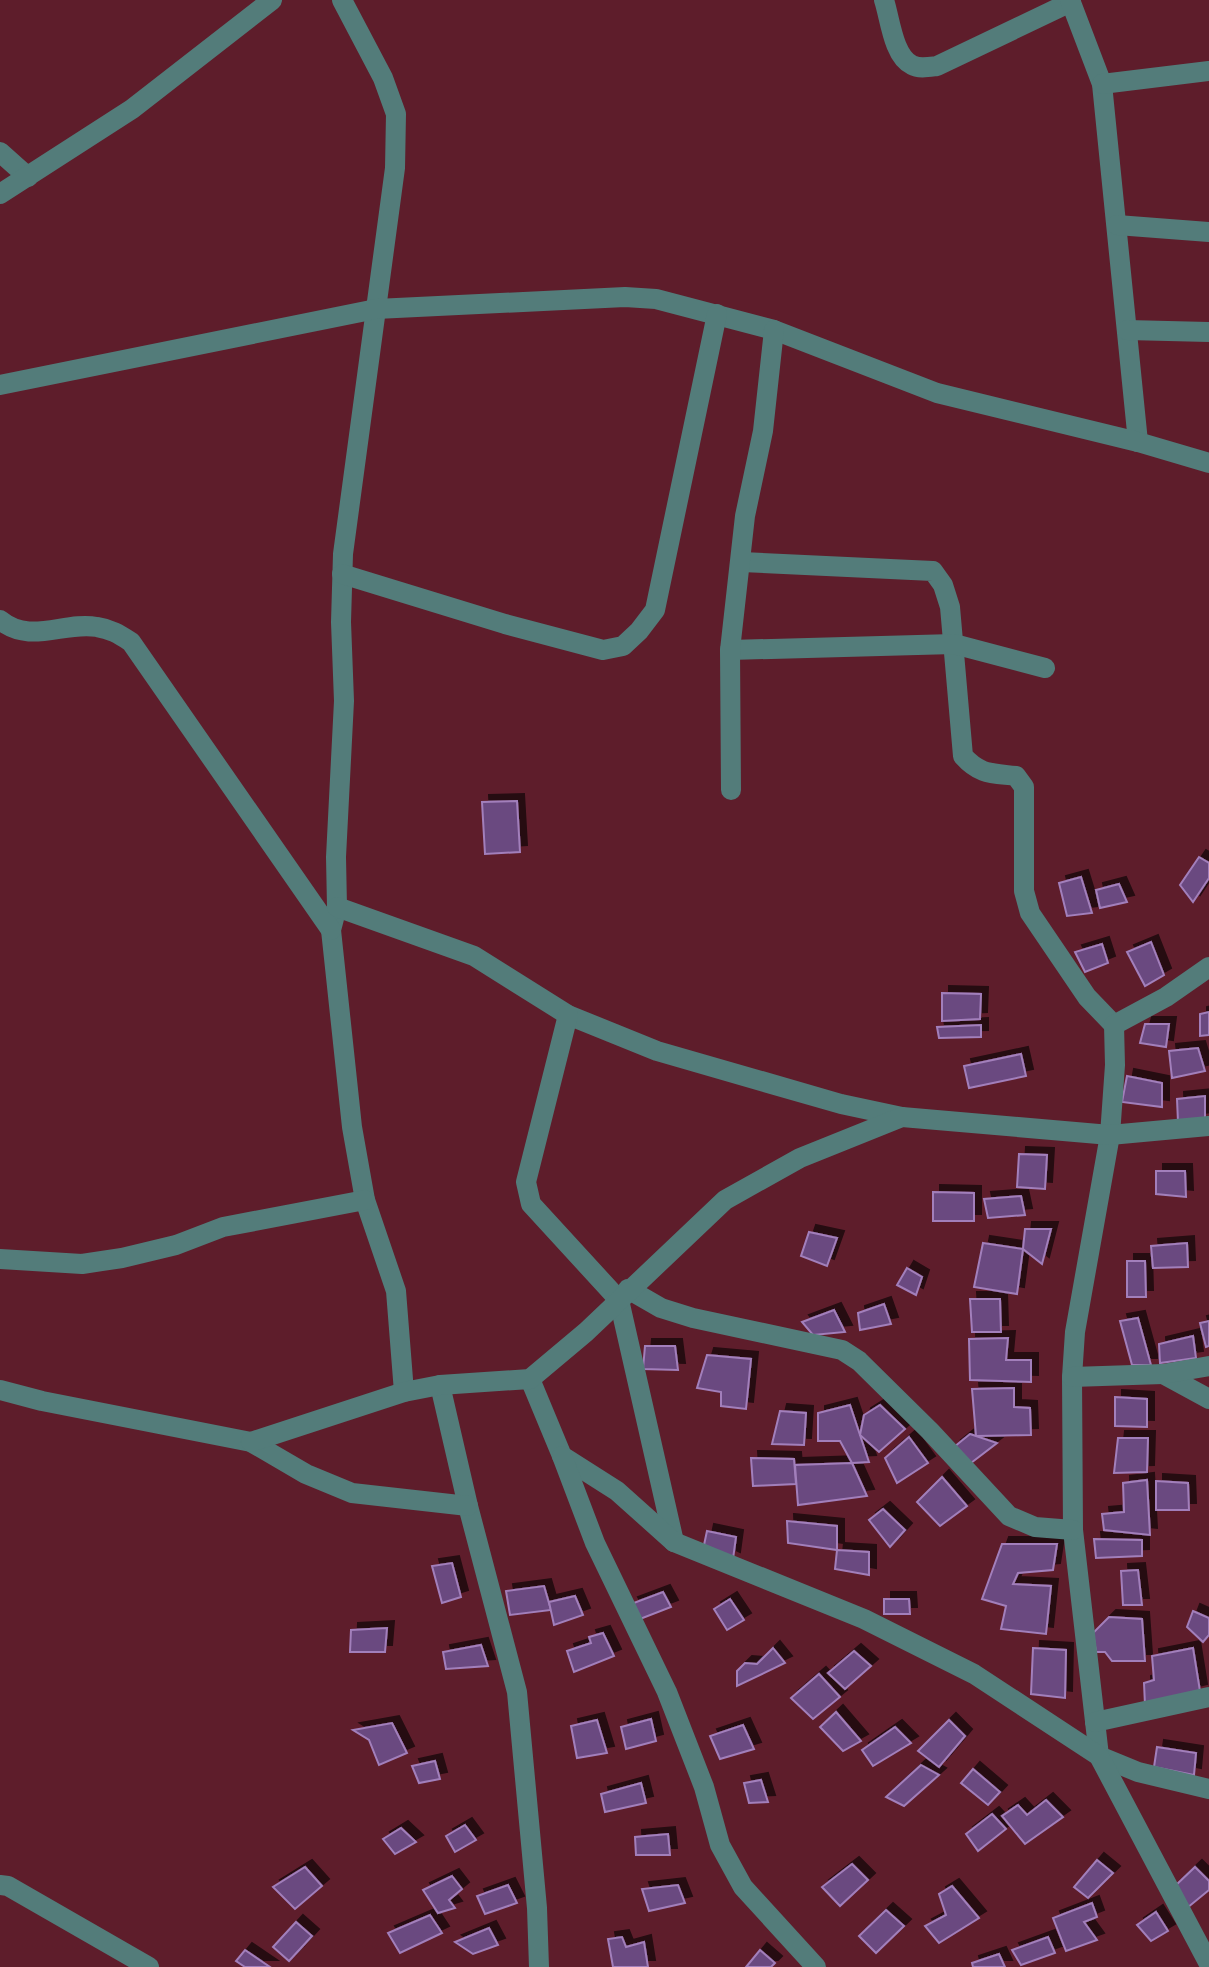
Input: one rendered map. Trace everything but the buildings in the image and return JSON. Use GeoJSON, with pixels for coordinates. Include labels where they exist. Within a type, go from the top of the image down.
{"type":"FeatureCollection","features":[{"type":"Feature","properties":{"kind":"street"},"geometry":{"type":"LineString","coordinates":[[0,194],[132,109],[272,0]]}},
{"type":"Feature","properties":{"kind":"street"},"geometry":{"type":"LineString","coordinates":[[342,0],[383,78],[396,114],[395,168],[342,574],[344,701],[336,857],[337,907],[331,930],[352,1127],[365,1200],[396,1291],[404,1392]]}},
{"type":"Feature","properties":{"kind":"street"},"geometry":{"type":"LineString","coordinates":[[884,0],[900,53],[910,64],[923,67],[937,66],[1071,1],[1102,84],[1138,442]]}},
{"type":"Feature","properties":{"kind":"street"},"geometry":{"type":"LineString","coordinates":[[1102,84],[1209,71]]}},
{"type":"Feature","properties":{"kind":"street"},"geometry":{"type":"LineString","coordinates":[[0,152],[28,177]]}},
{"type":"Feature","properties":{"kind":"street"},"geometry":{"type":"LineString","coordinates":[[1117,225],[1209,232]]}},
{"type":"Feature","properties":{"kind":"street"},"geometry":{"type":"LineString","coordinates":[[0,385],[376,309],[625,297],[656,299],[774,330],[937,393],[1138,442],[1209,463]]}},
{"type":"Feature","properties":{"kind":"street"},"geometry":{"type":"LineString","coordinates":[[342,574],[505,624],[603,650],[623,646],[655,610],[717,314]]}},
{"type":"Feature","properties":{"kind":"street"},"geometry":{"type":"LineString","coordinates":[[731,790],[730,650],[745,516],[763,431],[774,330]]}},
{"type":"Feature","properties":{"kind":"street"},"geometry":{"type":"LineString","coordinates":[[1127,330],[1209,332]]}},
{"type":"Feature","properties":{"kind":"street"},"geometry":{"type":"LineString","coordinates":[[742,562],[933,571],[943,585],[950,607],[963,756],[975,769],[1016,776],[1024,787],[1024,891],[1030,913],[1087,997],[1114,1025],[1115,1065],[1110,1135],[1075,1332],[1072,1377],[1073,1530],[1099,1756],[1209,1964]]}},
{"type":"Feature","properties":{"kind":"street"},"geometry":{"type":"LineString","coordinates":[[0,620],[9,628],[32,633],[94,626],[114,631],[131,642],[331,930]]}},
{"type":"Feature","properties":{"kind":"street"},"geometry":{"type":"LineString","coordinates":[[730,650],[954,644],[1045,668]]}},
{"type":"Feature","properties":{"kind":"street"},"geometry":{"type":"LineString","coordinates":[[337,907],[474,956],[568,1015],[657,1051],[841,1104],[902,1117],[1110,1135],[1209,1126]]}},
{"type":"Feature","properties":{"kind":"street"},"geometry":{"type":"LineString","coordinates":[[1114,1025],[1166,997],[1209,967]]}},
{"type":"Feature","properties":{"kind":"street"},"geometry":{"type":"LineString","coordinates":[[568,1015],[526,1182],[531,1204],[624,1295],[693,1318],[842,1350],[859,1361],[930,1431],[1009,1516],[1035,1527],[1073,1530]]}},
{"type":"Feature","properties":{"kind":"street"},"geometry":{"type":"LineString","coordinates":[[251,1442],[404,1392],[440,1385],[530,1379],[725,1200],[800,1158],[902,1117]]}},
{"type":"Feature","properties":{"kind":"street"},"geometry":{"type":"LineString","coordinates":[[0,1259],[82,1264],[122,1258],[176,1245],[223,1227],[365,1200]]}},
{"type":"Feature","properties":{"kind":"street"},"geometry":{"type":"LineString","coordinates":[[624,1295],[674,1542]]}},
{"type":"Feature","properties":{"kind":"street"},"geometry":{"type":"LineString","coordinates":[[1072,1377],[1163,1374],[1209,1366]]}},
{"type":"Feature","properties":{"kind":"street"},"geometry":{"type":"LineString","coordinates":[[1163,1374],[1209,1399]]}},
{"type":"Feature","properties":{"kind":"street"},"geometry":{"type":"LineString","coordinates":[[530,1379],[595,1543],[667,1692],[704,1787],[720,1845],[743,1887],[816,1967]]}},
{"type":"Feature","properties":{"kind":"street"},"geometry":{"type":"LineString","coordinates":[[440,1385],[517,1692],[537,1908],[539,1967]]}},
{"type":"Feature","properties":{"kind":"street"},"geometry":{"type":"LineString","coordinates":[[0,1390],[251,1442],[306,1474],[352,1493],[468,1506]]}},
{"type":"Feature","properties":{"kind":"street"},"geometry":{"type":"LineString","coordinates":[[562,1456],[617,1491],[674,1542],[864,1619],[974,1674],[1099,1756],[1138,1772],[1209,1789]]}},
{"type":"Feature","properties":{"kind":"street"},"geometry":{"type":"LineString","coordinates":[[1095,1722],[1209,1697]]}},
{"type":"Feature","properties":{"kind":"street"},"geometry":{"type":"LineString","coordinates":[[0,1885],[8,1886],[149,1967]]}}]}
